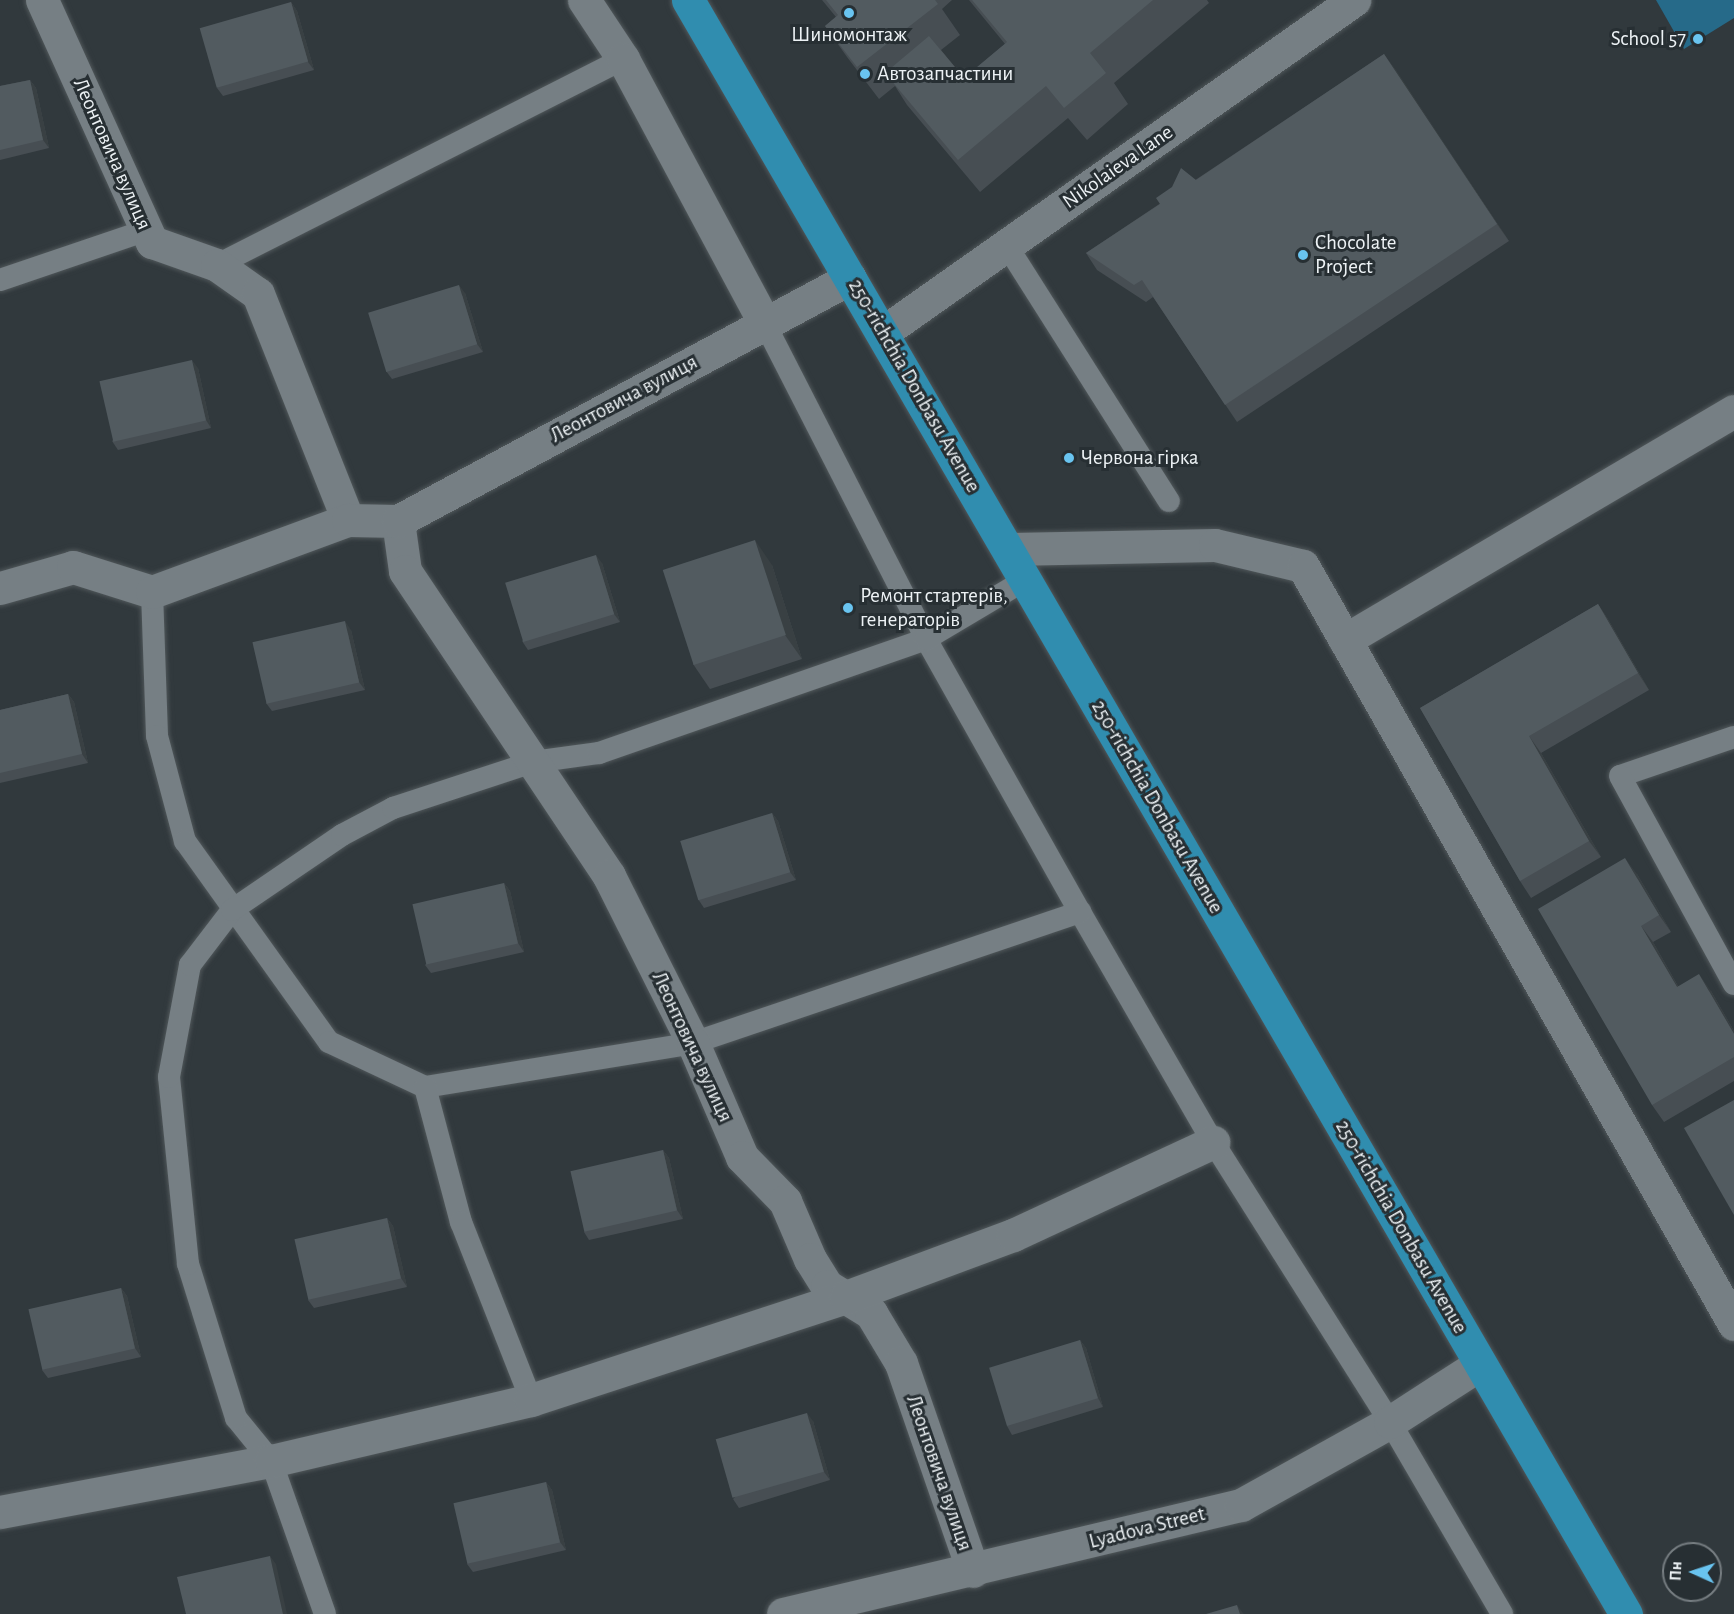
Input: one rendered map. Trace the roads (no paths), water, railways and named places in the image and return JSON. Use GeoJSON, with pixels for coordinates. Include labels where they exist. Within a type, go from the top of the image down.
{"type":"FeatureCollection","features":[{"type":"Feature","properties":{"kind":"main road","name":"250-richchia Donbasu Avenue"},"geometry":{"type":"LineString","coordinates":[[688,0],[1010,549],[1025,580],[1626,1614]]}},
{"type":"Feature","properties":{"kind":"street","name":"Леонтовича вулиця"},"geometry":{"type":"LineString","coordinates":[[42,0],[152,242],[218,265],[258,294],[348,520]]}},
{"type":"Feature","properties":{"kind":"street"},"geometry":{"type":"LineString","coordinates":[[584,0],[623,59],[764,322]]}},
{"type":"Feature","properties":{"kind":"street","name":"Nikolaieva Lane"},"geometry":{"type":"LineString","coordinates":[[882,333],[1354,0]]}},
{"type":"Feature","properties":{"kind":"street","name":"Леонтовича вулиця"},"geometry":{"type":"LineString","coordinates":[[152,592],[348,520],[398,521],[764,322],[850,278]]}},
{"type":"Feature","properties":{"kind":"street"},"geometry":{"type":"LineString","coordinates":[[1345,640],[1734,411]]}},
{"type":"Feature","properties":{"kind":"street","name":"Леонтовича вулиця"},"geometry":{"type":"LineString","coordinates":[[398,521],[405,571],[609,876],[693,1043],[742,1157],[785,1202],[810,1259],[827,1286],[871,1312],[902,1363],[973,1571]]}},
{"type":"Feature","properties":{"kind":"street"},"geometry":{"type":"LineString","coordinates":[[1010,549],[1215,545],[1303,566],[1734,1324]]}},
{"type":"Feature","properties":{"kind":"street"},"geometry":{"type":"LineString","coordinates":[[0,588],[73,567],[152,592]]}},
{"type":"Feature","properties":{"kind":"street"},"geometry":{"type":"LineString","coordinates":[[0,1512],[271,1461],[531,1400],[846,1297],[1013,1235],[1213,1142]]}},
{"type":"Feature","properties":{"kind":"street","name":"Lyadova Street"},"geometry":{"type":"LineString","coordinates":[[783,1614],[973,1571],[1241,1504],[1390,1422],[1480,1364]]}},
{"type":"Feature","properties":{"kind":"lane"},"geometry":{"type":"LineString","coordinates":[[218,265],[623,59]]}},
{"type":"Feature","properties":{"kind":"lane"},"geometry":{"type":"LineString","coordinates":[[0,280],[147,230]]}},
{"type":"Feature","properties":{"kind":"lane"},"geometry":{"type":"LineString","coordinates":[[1007,246],[1169,501]]}},
{"type":"Feature","properties":{"kind":"lane"},"geometry":{"type":"LineString","coordinates":[[764,322],[926,639],[1080,912],[1213,1142],[1390,1422],[1502,1614]]}},
{"type":"Feature","properties":{"kind":"lane"},"geometry":{"type":"LineString","coordinates":[[325,1614],[271,1461],[236,1418],[188,1264],[169,1077],[190,965],[232,910],[342,835],[393,808],[532,762],[599,753],[926,639],[1025,580]]}},
{"type":"Feature","properties":{"kind":"lane"},"geometry":{"type":"LineString","coordinates":[[152,592],[158,735],[185,841],[232,910],[329,1042],[425,1088],[693,1043],[1080,912]]}},
{"type":"Feature","properties":{"kind":"lane"},"geometry":{"type":"LineString","coordinates":[[1734,737],[1620,776],[1734,984]]}},
{"type":"Feature","properties":{"kind":"lane"},"geometry":{"type":"LineString","coordinates":[[425,1088],[461,1222],[531,1400]]}},
{"type":"Feature","properties":{"kind":"place","name":"Шиномонтаж"},"geometry":{"type":"Point","coordinates":[849,13]}},
{"type":"Feature","properties":{"kind":"place","name":"School 57"},"geometry":{"type":"Point","coordinates":[1698,39]}},
{"type":"Feature","properties":{"kind":"place","name":"Автозапчастини"},"geometry":{"type":"Point","coordinates":[865,74]}},
{"type":"Feature","properties":{"kind":"place","name":"Chocolate Project"},"geometry":{"type":"Point","coordinates":[1303,255]}},
{"type":"Feature","properties":{"kind":"place","name":"Червона гірка"},"geometry":{"type":"Point","coordinates":[1069,458]}},
{"type":"Feature","properties":{"kind":"place","name":"Ремонт стартерів, генераторів"},"geometry":{"type":"Point","coordinates":[848,608]}}]}
